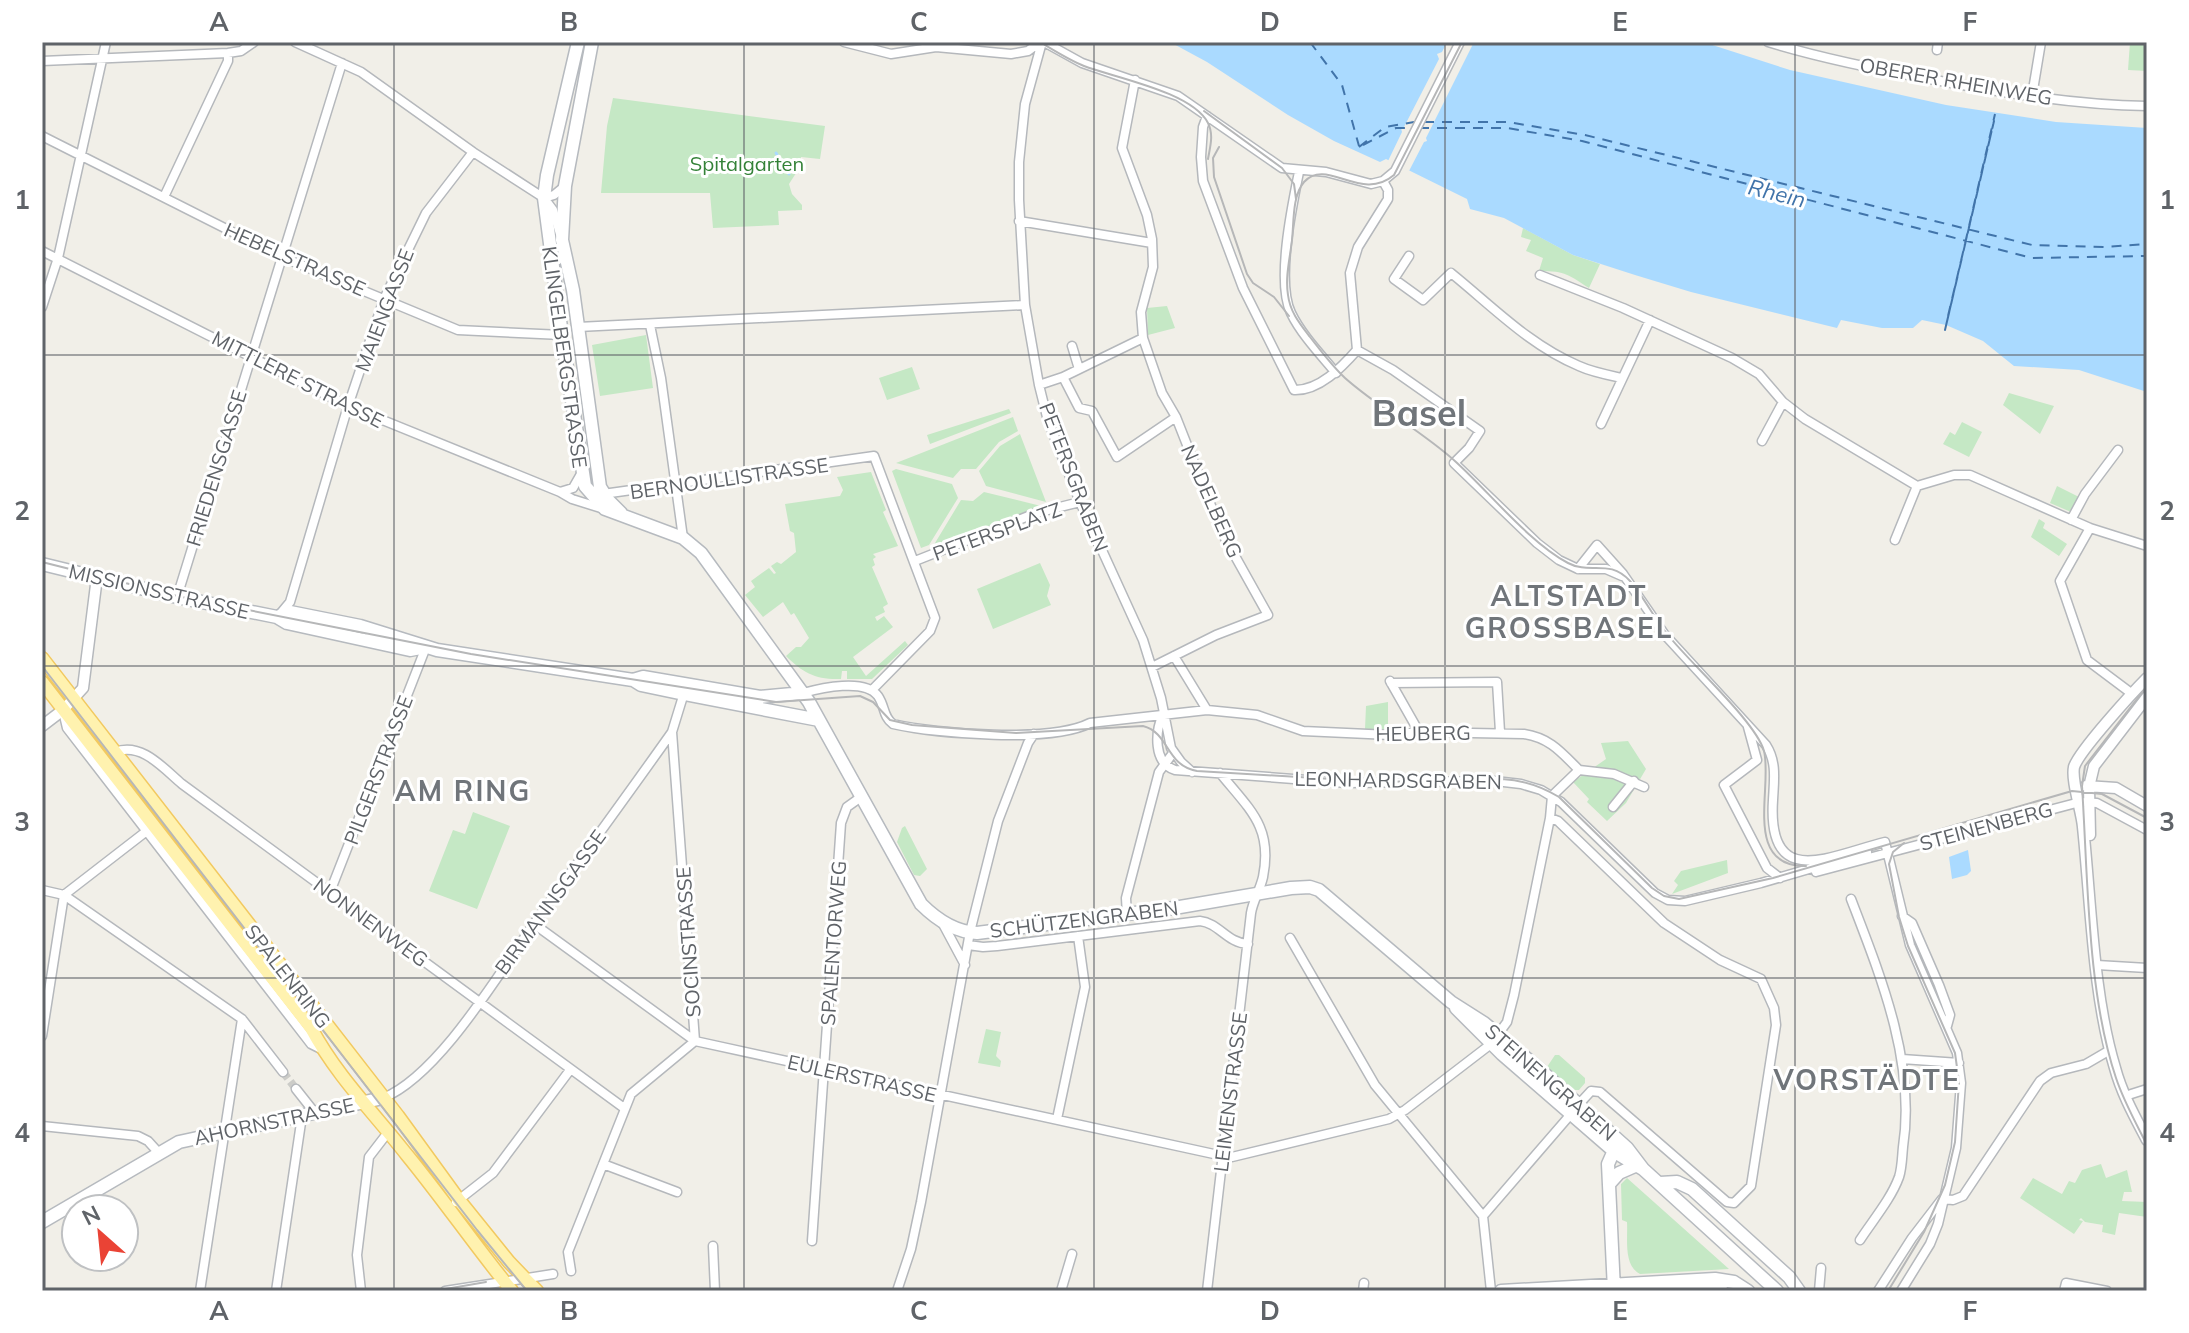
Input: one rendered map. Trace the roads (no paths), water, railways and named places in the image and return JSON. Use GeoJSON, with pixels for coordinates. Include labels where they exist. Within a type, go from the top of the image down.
{"type":"FeatureCollection","features":[{"type":"Feature","properties":{"kind":"main road"},"geometry":{"type":"LineString","coordinates":[[544,198],[578,42]]}},
{"type":"Feature","properties":{"kind":"main road","name":"KLINGELBERGSTRASSE"},"geometry":{"type":"LineString","coordinates":[[592,42],[565,186],[562,240],[578,327],[595,465],[604,495]]}},
{"type":"Feature","properties":{"kind":"main road","name":"KLINGELBERGSTRASSE"},"geometry":{"type":"LineString","coordinates":[[544,198],[582,473],[585,486],[605,509]]}},
{"type":"Feature","properties":{"kind":"main road","name":"MITTLERE STRASSE"},"geometry":{"type":"LineString","coordinates":[[604,495],[624,515]]}},
{"type":"Feature","properties":{"kind":"main road","name":"MITTLERE STRASSE"},"geometry":{"type":"LineString","coordinates":[[605,509],[683,538]]}},
{"type":"Feature","properties":{"kind":"main road","name":"SCHÜTZENGRABEN"},"geometry":{"type":"LineString","coordinates":[[683,538],[701,553],[806,698],[913,895],[941,921],[969,938],[1283,889]]}},
{"type":"Feature","properties":{"kind":"main road","name":"MISSIONSSTRASSE"},"geometry":{"type":"LineString","coordinates":[[42,564],[177,597],[277,617],[290,612],[426,647],[633,680],[641,685],[760,697],[806,698]]}},
{"type":"Feature","properties":{"kind":"main road","name":"SPALENRING"},"geometry":{"type":"LineString","coordinates":[[42,658],[383,1098],[454,1203],[513,1282],[537,1291]]}},
{"type":"Feature","properties":{"kind":"main road"},"geometry":{"type":"LineString","coordinates":[[775,697],[784,684],[784,666]]}},
{"type":"Feature","properties":{"kind":"main road","name":"SPALENRING"},"geometry":{"type":"LineString","coordinates":[[42,682],[311,1028],[323,1050],[389,1131],[454,1203],[513,1282]]}},
{"type":"Feature","properties":{"kind":"main road","name":"MISSIONSSTRASSE"},"geometry":{"type":"LineString","coordinates":[[685,689],[786,715],[819,720]]}},
{"type":"Feature","properties":{"kind":"main road"},"geometry":{"type":"LineString","coordinates":[[786,715],[806,698]]}},
{"type":"Feature","properties":{"kind":"main road","name":"STEINENGRABEN"},"geometry":{"type":"LineString","coordinates":[[1283,889],[1310,887],[1324,893],[1660,1183],[1777,1291]]}},
{"type":"Feature","properties":{"kind":"main road","name":"AHORNSTRASSE"},"geometry":{"type":"LineString","coordinates":[[42,1222],[179,1142],[383,1098]]}},
{"type":"Feature","properties":{"kind":"main road"},"geometry":{"type":"LineString","coordinates":[[1614,1288],[1608,1164],[1621,1150]]}},
{"type":"Feature","properties":{"kind":"main road"},"geometry":{"type":"LineString","coordinates":[[1610,1183],[1619,1173],[1639,1167]]}},
{"type":"Feature","properties":{"kind":"main road"},"geometry":{"type":"LineString","coordinates":[[1660,1183],[1677,1182],[1692,1189],[1789,1277],[1799,1291]]}},
{"type":"Feature","properties":{"kind":"main road"},"geometry":{"type":"LineString","coordinates":[[1501,1291],[1614,1288],[1715,1279],[1734,1282],[1748,1291]]}},
{"type":"Feature","properties":{"kind":"main road"},"geometry":{"type":"LineString","coordinates":[[1673,1291],[1722,1291]]}},
{"type":"Feature","properties":{"kind":"street"},"geometry":{"type":"LineString","coordinates":[[42,307],[58,258],[106,42]]}},
{"type":"Feature","properties":{"kind":"street"},"geometry":{"type":"LineString","coordinates":[[42,61],[228,53],[241,51],[254,42]]}},
{"type":"Feature","properties":{"kind":"street"},"geometry":{"type":"LineString","coordinates":[[295,42],[361,72],[544,198],[565,186]]}},
{"type":"Feature","properties":{"kind":"street"},"geometry":{"type":"LineString","coordinates":[[844,42],[891,54],[936,47],[1011,54],[1028,51],[1042,42],[1082,63],[1178,96],[1273,164],[1299,172],[1326,172],[1368,184],[1383,181],[1395,171],[1460,42]]}},
{"type":"Feature","properties":{"kind":"street","name":"PETERSGRABEN"},"geometry":{"type":"LineString","coordinates":[[1042,42],[1025,104],[1019,162],[1019,221],[1025,305],[1039,385],[1048,421],[1080,502],[1134,617],[1152,667],[1173,753]]}},
{"type":"Feature","properties":{"kind":"street","name":"OBERER RHEINWEG"},"geometry":{"type":"LineString","coordinates":[[1768,42],[1879,70],[2032,96],[2147,106]]}},
{"type":"Feature","properties":{"kind":"street"},"geometry":{"type":"LineString","coordinates":[[2032,96],[2041,42]]}},
{"type":"Feature","properties":{"kind":"street"},"geometry":{"type":"LineString","coordinates":[[164,197],[228,61],[228,53]]}},
{"type":"Feature","properties":{"kind":"street","name":"FRIEDENSGASSE"},"geometry":{"type":"LineString","coordinates":[[177,597],[342,63]]}},
{"type":"Feature","properties":{"kind":"street"},"geometry":{"type":"LineString","coordinates":[[1039,385],[1063,377],[1143,338],[1141,312],[1153,267],[1152,243],[1147,215],[1122,148],[1135,80]]}},
{"type":"Feature","properties":{"kind":"street"},"geometry":{"type":"LineString","coordinates":[[1207,116],[1201,157],[1203,181],[1250,303],[1294,390],[1301,390],[1336,373],[1357,350],[1350,273],[1358,247],[1388,199],[1388,190],[1383,181]]}},
{"type":"Feature","properties":{"kind":"street","name":"HEBELSTRASSE"},"geometry":{"type":"LineString","coordinates":[[42,136],[282,257],[458,330],[562,335]]}},
{"type":"Feature","properties":{"kind":"street","name":"MAIENGASSE"},"geometry":{"type":"LineString","coordinates":[[277,617],[290,602],[348,406],[384,299],[426,213],[473,152]]}},
{"type":"Feature","properties":{"kind":"street"},"geometry":{"type":"LineString","coordinates":[[1299,172],[1285,295],[1294,318],[1336,373]]}},
{"type":"Feature","properties":{"kind":"street","name":"KLINGELBERGSTRASSE"},"geometry":{"type":"LineString","coordinates":[[544,198],[553,210],[562,240]]}},
{"type":"Feature","properties":{"kind":"street"},"geometry":{"type":"LineString","coordinates":[[1019,221],[1152,243]]}},
{"type":"Feature","properties":{"kind":"street","name":"MITTLERE STRASSE"},"geometry":{"type":"LineString","coordinates":[[42,251],[348,406],[572,499],[605,509]]}},
{"type":"Feature","properties":{"kind":"street"},"geometry":{"type":"LineString","coordinates":[[1409,256],[1394,279],[1423,300],[1451,273]]}},
{"type":"Feature","properties":{"kind":"street"},"geometry":{"type":"LineString","coordinates":[[1448,286],[1451,273]]}},
{"type":"Feature","properties":{"kind":"street"},"geometry":{"type":"LineString","coordinates":[[1451,273],[1511,325],[1544,348],[1582,368],[1622,378]]}},
{"type":"Feature","properties":{"kind":"street"},"geometry":{"type":"LineString","coordinates":[[1540,275],[1650,320],[1716,350],[1759,374],[1783,402],[1805,419],[1917,486],[1954,475],[1970,475],[2090,528],[2147,546]]}},
{"type":"Feature","properties":{"kind":"street"},"geometry":{"type":"LineString","coordinates":[[578,327],[1025,305]]}},
{"type":"Feature","properties":{"kind":"street"},"geometry":{"type":"LineString","coordinates":[[1601,424],[1650,320]]}},
{"type":"Feature","properties":{"kind":"street"},"geometry":{"type":"LineString","coordinates":[[650,325],[661,378],[683,538]]}},
{"type":"Feature","properties":{"kind":"street","name":"NADELBERG"},"geometry":{"type":"LineString","coordinates":[[1143,338],[1221,531],[1268,615],[1216,635],[1174,656]]}},
{"type":"Feature","properties":{"kind":"street"},"geometry":{"type":"LineString","coordinates":[[1072,346],[1079,369]]}},
{"type":"Feature","properties":{"kind":"street"},"geometry":{"type":"LineString","coordinates":[[1357,350],[1393,370],[1480,431],[1454,463],[1537,543],[1559,560],[1578,569],[1606,569],[1626,579]]}},
{"type":"Feature","properties":{"kind":"street"},"geometry":{"type":"LineString","coordinates":[[1063,377],[1079,408],[1092,411],[1117,457],[1176,417]]}},
{"type":"Feature","properties":{"kind":"street"},"geometry":{"type":"LineString","coordinates":[[1762,441],[1783,402]]}},
{"type":"Feature","properties":{"kind":"street"},"geometry":{"type":"LineString","coordinates":[[2071,520],[2085,494],[2118,450]]}},
{"type":"Feature","properties":{"kind":"street","name":"BERNOULLISTRASSE"},"geometry":{"type":"LineString","coordinates":[[585,486],[604,495],[874,456]]}},
{"type":"Feature","properties":{"kind":"street","name":"PETERSPLATZ"},"geometry":{"type":"LineString","coordinates":[[872,690],[934,626],[935,618],[874,456]]}},
{"type":"Feature","properties":{"kind":"street"},"geometry":{"type":"LineString","coordinates":[[560,492],[577,485],[582,473]]}},
{"type":"Feature","properties":{"kind":"street"},"geometry":{"type":"LineString","coordinates":[[1895,540],[1917,486]]}},
{"type":"Feature","properties":{"kind":"street","name":"PETERSPLATZ"},"geometry":{"type":"LineString","coordinates":[[915,561],[1036,513],[1080,502]]}},
{"type":"Feature","properties":{"kind":"street"},"geometry":{"type":"LineString","coordinates":[[2090,528],[2060,581],[2087,660],[2131,693]]}},
{"type":"Feature","properties":{"kind":"street"},"geometry":{"type":"LineString","coordinates":[[1578,569],[1597,545],[1626,579],[1665,635],[1748,726],[1757,756],[1755,764],[1724,785],[1767,868],[1775,877]]}},
{"type":"Feature","properties":{"kind":"street"},"geometry":{"type":"LineString","coordinates":[[42,726],[63,710],[83,688],[97,577]]}},
{"type":"Feature","properties":{"kind":"street","name":"PILGERSTRASSE"},"geometry":{"type":"LineString","coordinates":[[330,892],[426,647]]}},
{"type":"Feature","properties":{"kind":"street"},"geometry":{"type":"LineString","coordinates":[[1152,667],[1174,656],[1207,710]]}},
{"type":"Feature","properties":{"kind":"street"},"geometry":{"type":"LineString","coordinates":[[2147,678],[2131,693],[2077,761],[2074,773],[2076,787],[2085,802],[2110,809],[2147,830]]}},
{"type":"Feature","properties":{"kind":"street"},"geometry":{"type":"LineString","coordinates":[[1419,732],[1390,681],[1497,682],[1500,732]]}},
{"type":"Feature","properties":{"kind":"street"},"geometry":{"type":"LineString","coordinates":[[806,698],[843,685],[872,690]]}},
{"type":"Feature","properties":{"kind":"street","name":"BIRMANNSGASSE"},"geometry":{"type":"LineString","coordinates":[[383,1098],[424,1071],[479,1002],[672,732],[685,689]]}},
{"type":"Feature","properties":{"kind":"street","name":"HEUBERG"},"geometry":{"type":"LineString","coordinates":[[872,690],[880,699],[888,721],[893,724],[995,735],[1034,734],[1078,729],[1090,723],[1207,710],[1257,715],[1303,731],[1390,735],[1500,732],[1540,737],[1563,753],[1579,770]]}},
{"type":"Feature","properties":{"kind":"street"},"geometry":{"type":"LineString","coordinates":[[2147,697],[2094,766],[2085,802],[2097,965],[2110,1050],[2125,1096],[2147,1140]]}},
{"type":"Feature","properties":{"kind":"street","name":"SPALENRING"},"geometry":{"type":"LineString","coordinates":[[63,710],[67,728],[311,1044],[323,1050]]}},
{"type":"Feature","properties":{"kind":"street","name":"PETERSGRABEN"},"geometry":{"type":"LineString","coordinates":[[1163,714],[1158,734],[1159,754],[1164,765]]}},
{"type":"Feature","properties":{"kind":"street","name":"STEINENBERG"},"geometry":{"type":"LineString","coordinates":[[1748,726],[1758,733],[1773,759],[1773,831],[1783,852],[1797,860],[1813,861],[1886,847],[2085,802]]}},
{"type":"Feature","properties":{"kind":"street","name":"SOCINSTRASSE"},"geometry":{"type":"LineString","coordinates":[[571,1271],[568,1252],[631,1094],[695,1041],[672,732]]}},
{"type":"Feature","properties":{"kind":"street"},"geometry":{"type":"LineString","coordinates":[[897,1291],[921,1202],[969,938],[998,821],[1034,734]]}},
{"type":"Feature","properties":{"kind":"street","name":"NONNENWEG"},"geometry":{"type":"LineString","coordinates":[[115,752],[136,750],[152,758],[182,784],[624,1108]]}},
{"type":"Feature","properties":{"kind":"street"},"geometry":{"type":"LineString","coordinates":[[1127,915],[1126,898],[1159,772],[1173,753],[1193,772]]}},
{"type":"Feature","properties":{"kind":"street","name":"LEONHARDSGRABEN"},"geometry":{"type":"LineString","coordinates":[[1164,765],[1193,772],[1347,783],[1509,782],[1533,787],[1552,796]]}},
{"type":"Feature","properties":{"kind":"street"},"geometry":{"type":"LineString","coordinates":[[1223,1156],[1247,1153],[1399,1114],[1494,1039],[1507,1022],[1514,995],[1552,796],[1579,770],[1614,774],[1644,787]]}},
{"type":"Feature","properties":{"kind":"street","name":"LEIMENSTRASSE"},"geometry":{"type":"LineString","coordinates":[[1207,1291],[1251,913],[1263,877],[1267,845],[1263,831],[1220,773]]}},
{"type":"Feature","properties":{"kind":"street"},"geometry":{"type":"LineString","coordinates":[[1239,797],[1238,785],[1242,775]]}},
{"type":"Feature","properties":{"kind":"street"},"geometry":{"type":"LineString","coordinates":[[1613,807],[1634,781]]}},
{"type":"Feature","properties":{"kind":"street","name":"STEINENBERG"},"geometry":{"type":"LineString","coordinates":[[2076,787],[2116,788],[2147,806]]}},
{"type":"Feature","properties":{"kind":"street","name":"STEINENBERG"},"geometry":{"type":"LineString","coordinates":[[1552,796],[1582,820],[1655,893],[1668,900],[1685,901],[1886,847]]}},
{"type":"Feature","properties":{"kind":"street","name":"SPALENTORWEG"},"geometry":{"type":"LineString","coordinates":[[812,1241],[841,823],[847,807],[861,797]]}},
{"type":"Feature","properties":{"kind":"street","name":"STEINENGRABEN"},"geometry":{"type":"LineString","coordinates":[[1550,818],[1558,821],[1664,923],[1720,960],[1758,977],[1774,1008],[1776,1039],[1751,1186],[1738,1201],[1727,1202],[1603,1095],[1591,1091],[1570,1108]]}},
{"type":"Feature","properties":{"kind":"street"},"geometry":{"type":"LineString","coordinates":[[42,1036],[64,895],[148,830]]}},
{"type":"Feature","properties":{"kind":"street"},"geometry":{"type":"LineString","coordinates":[[1886,847],[1910,945],[1946,1026],[1959,1063],[1961,1083],[1956,1148],[1943,1199],[1930,1244],[1901,1291]]}},
{"type":"Feature","properties":{"kind":"street","name":"STEINENBERG"},"geometry":{"type":"LineString","coordinates":[[1775,877],[1788,879],[1886,847]]}},
{"type":"Feature","properties":{"kind":"street"},"geometry":{"type":"LineString","coordinates":[[42,890],[64,895],[242,1019],[283,1072]]}},
{"type":"Feature","properties":{"kind":"street"},"geometry":{"type":"LineString","coordinates":[[1851,899],[1881,983],[1902,1059],[1906,1112],[1899,1176],[1860,1240]]}},
{"type":"Feature","properties":{"kind":"street"},"geometry":{"type":"LineString","coordinates":[[941,921],[965,966]]}},
{"type":"Feature","properties":{"kind":"street","name":"SCHÜTZENGRABEN"},"geometry":{"type":"LineString","coordinates":[[969,938],[997,946],[1200,921],[1212,924],[1236,942],[1248,944]]}},
{"type":"Feature","properties":{"kind":"street","name":"EULERSTRASSE"},"geometry":{"type":"LineString","coordinates":[[534,924],[695,1041],[1223,1156]]}},
{"type":"Feature","properties":{"kind":"street"},"geometry":{"type":"LineString","coordinates":[[1057,1119],[1085,987],[1078,936]]}},
{"type":"Feature","properties":{"kind":"street"},"geometry":{"type":"LineString","coordinates":[[1290,938],[1375,1085],[1483,1216],[1491,1291]]}},
{"type":"Feature","properties":{"kind":"street"},"geometry":{"type":"LineString","coordinates":[[2097,965],[2147,968]]}},
{"type":"Feature","properties":{"kind":"street"},"geometry":{"type":"LineString","coordinates":[[200,1291],[242,1019]]}},
{"type":"Feature","properties":{"kind":"street"},"geometry":{"type":"LineString","coordinates":[[1943,1199],[1953,1200],[1963,1196],[2006,1129],[2045,1077],[2086,1064],[2110,1050]]}},
{"type":"Feature","properties":{"kind":"street"},"geometry":{"type":"LineString","coordinates":[[1902,1059],[1959,1063]]}},
{"type":"Feature","properties":{"kind":"street"},"geometry":{"type":"LineString","coordinates":[[454,1203],[493,1173],[570,1070]]}},
{"type":"Feature","properties":{"kind":"street"},"geometry":{"type":"LineString","coordinates":[[276,1291],[308,1115],[296,1089]]}},
{"type":"Feature","properties":{"kind":"street"},"geometry":{"type":"LineString","coordinates":[[2125,1096],[2147,1089]]}},
{"type":"Feature","properties":{"kind":"street"},"geometry":{"type":"LineString","coordinates":[[1483,1216],[1570,1108]]}},
{"type":"Feature","properties":{"kind":"street"},"geometry":{"type":"LineString","coordinates":[[42,1126],[138,1136],[158,1152]]}},
{"type":"Feature","properties":{"kind":"street"},"geometry":{"type":"LineString","coordinates":[[361,1291],[357,1255],[369,1157],[389,1131]]}},
{"type":"Feature","properties":{"kind":"street"},"geometry":{"type":"LineString","coordinates":[[603,1164],[677,1192]]}},
{"type":"Feature","properties":{"kind":"street"},"geometry":{"type":"LineString","coordinates":[[1878,1291],[1912,1238],[1943,1199]]}},
{"type":"Feature","properties":{"kind":"street"},"geometry":{"type":"LineString","coordinates":[[713,1246],[715,1291]]}},
{"type":"Feature","properties":{"kind":"street"},"geometry":{"type":"LineString","coordinates":[[1061,1291],[1072,1254]]}},
{"type":"Feature","properties":{"kind":"street"},"geometry":{"type":"LineString","coordinates":[[1819,1291],[1821,1268]]}},
{"type":"Feature","properties":{"kind":"street"},"geometry":{"type":"LineString","coordinates":[[447,1291],[553,1274]]}},
{"type":"Feature","properties":{"kind":"street"},"geometry":{"type":"LineString","coordinates":[[2064,1291],[2066,1283],[2107,1291]]}},
{"type":"Feature","properties":{"kind":"water","name":"Rhein"},"geometry":{"type":"Polygon","coordinates":[[[1170,42],[1703,42],[1790,70],[1946,105],[2056,122],[2147,128],[2147,392],[2079,370],[2014,366],[1983,341],[1946,325],[1922,320],[1913,328],[1882,328],[1841,320],[1837,328],[1691,292],[1573,255],[1504,218],[1470,209],[1467,199],[1386,159],[1380,162],[1334,141],[1170,42]]]}},
{"type":"Feature","properties":{"kind":"water"},"geometry":{"type":"Polygon","coordinates":[[[1968,850],[1971,871],[1952,879],[1949,857],[1968,850]]]}},
{"type":"Feature","properties":{"kind":"waterway"},"geometry":{"type":"LineString","coordinates":[[776,153],[789,174]]}},
{"type":"Feature","properties":{"kind":"tunnel"},"geometry":{"type":"LineString","coordinates":[[283,1072],[296,1089]]}},
{"type":"Feature","properties":{"kind":"tram line"},"geometry":{"type":"LineString","coordinates":[[1040,42],[1084,66],[1152,87],[1199,112],[1211,132],[1208,159]]}},
{"type":"Feature","properties":{"kind":"tram line"},"geometry":{"type":"LineString","coordinates":[[1462,42],[1394,175],[1382,182],[1369,184],[1323,174],[1313,176],[1300,188],[1294,210],[1287,274],[1291,307],[1306,332],[1345,378],[1443,451],[1539,543],[1568,563],[1584,568],[1615,570],[1630,581],[1668,635],[1736,709],[1758,739],[1766,766],[1764,822],[1767,840],[1774,854],[1786,863],[1806,866]]}},
{"type":"Feature","properties":{"kind":"tram line"},"geometry":{"type":"LineString","coordinates":[[1204,111],[1282,168],[1294,184],[1296,199]]}},
{"type":"Feature","properties":{"kind":"tram line"},"geometry":{"type":"LineString","coordinates":[[1219,147],[1213,158],[1214,177],[1247,274],[1253,283],[1274,297],[1289,316]]}},
{"type":"Feature","properties":{"kind":"tram line"},"geometry":{"type":"LineString","coordinates":[[42,562],[177,596],[471,654],[776,702],[860,696],[873,702],[890,720],[912,725],[1016,733],[1143,726],[1158,735],[1179,762],[1197,771],[1381,782],[1517,781],[1559,797],[1652,888],[1664,896],[1679,899],[1773,878],[2072,791],[2102,794],[2147,818]]}},
{"type":"Feature","properties":{"kind":"tram line"},"geometry":{"type":"LineString","coordinates":[[42,666],[527,1291]]}},
{"type":"Feature","properties":{"kind":"tram line"},"geometry":{"type":"LineString","coordinates":[[2147,686],[2085,766],[2082,786],[2090,934],[2099,1009],[2116,1078],[2147,1145]]}},
{"type":"Feature","properties":{"kind":"tram line"},"geometry":{"type":"LineString","coordinates":[[1888,1291],[1924,1232],[1945,1185],[1955,1142],[1959,1082],[1955,1053],[1908,946],[1899,917],[1889,864],[1893,852],[1904,843]]}},
{"type":"Feature","properties":{"kind":"tram line"},"geometry":{"type":"LineString","coordinates":[[434,1291],[486,1282]]}},
{"type":"Feature","properties":{"kind":"district","name":"Basel"},"geometry":{"type":"Point","coordinates":[1419,412]}},
{"type":"Feature","properties":{"kind":"district","name":"ALTSTADT GROSSBASEL"},"geometry":{"type":"Point","coordinates":[1569,611]}},
{"type":"Feature","properties":{"kind":"district","name":"AM RING"},"geometry":{"type":"Point","coordinates":[463,790]}},
{"type":"Feature","properties":{"kind":"district","name":"VORSTÄDTE"},"geometry":{"type":"Point","coordinates":[1867,1079]}},
{"type":"Feature","properties":{"kind":"park label","name":"Spitalgarten"},"geometry":{"type":"Point","coordinates":[747,163]}}]}
